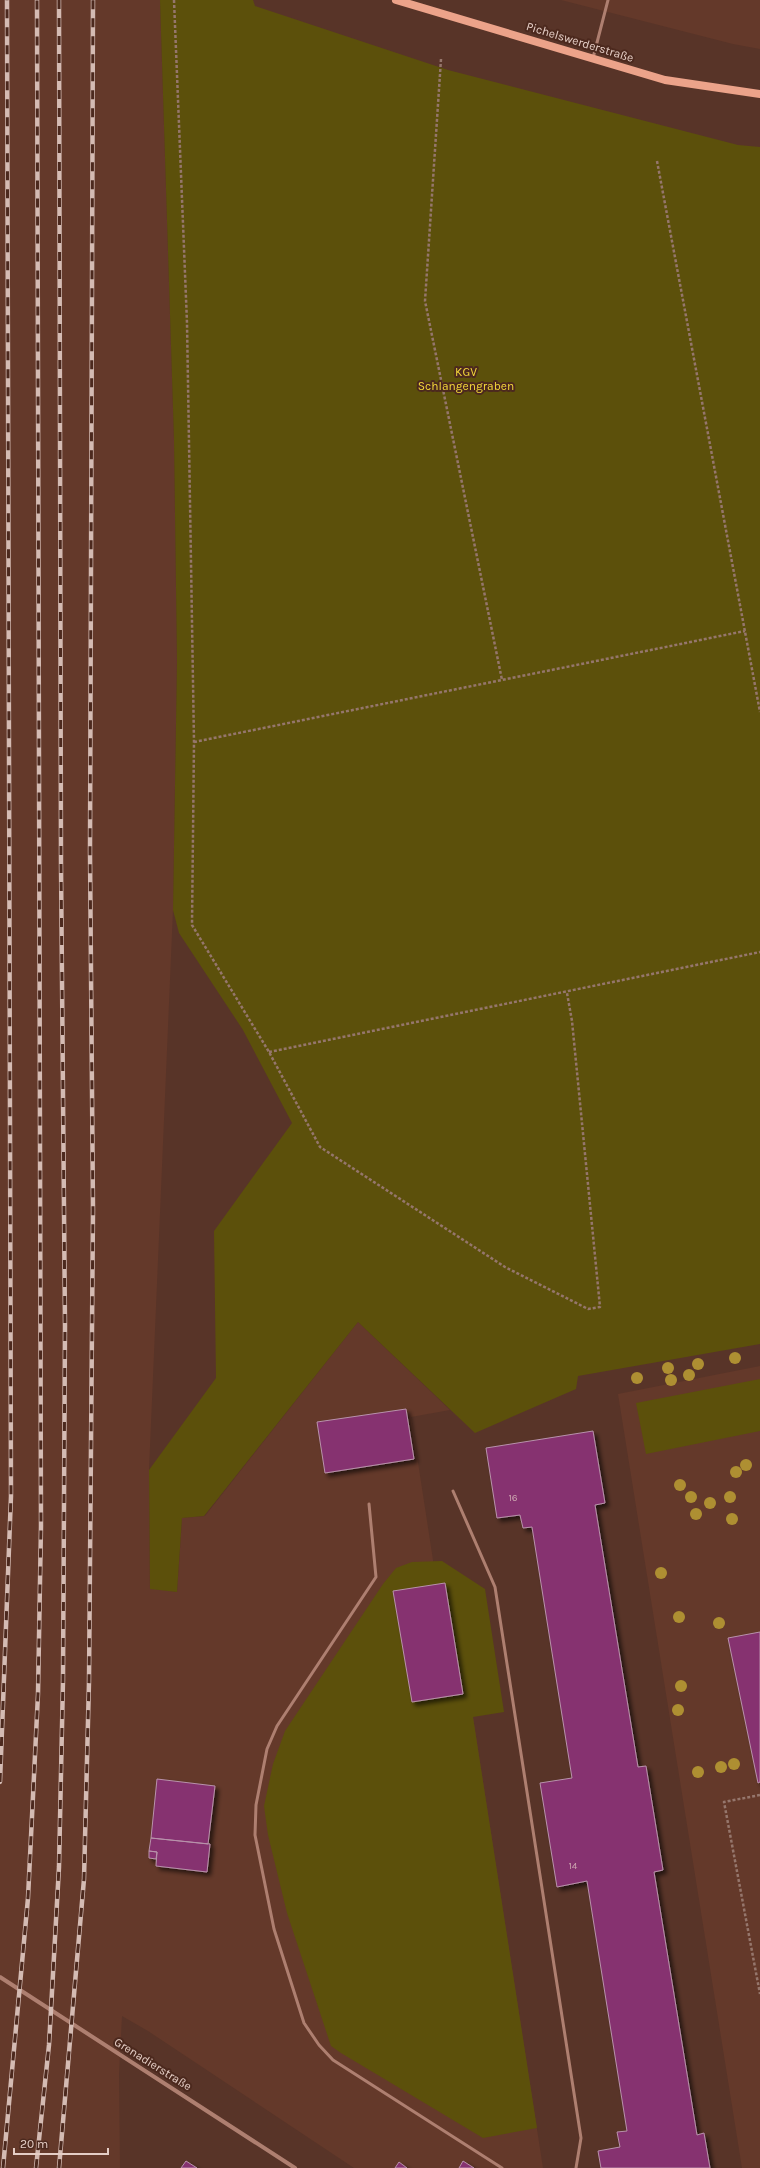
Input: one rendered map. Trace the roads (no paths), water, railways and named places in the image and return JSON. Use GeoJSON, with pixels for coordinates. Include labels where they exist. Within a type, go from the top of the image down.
{"type":"FeatureCollection","features":[{"type":"Feature","properties":{"kind":"street","name":"Pichelswerderstraße"},"geometry":{"type":"LineString","coordinates":[[396,0],[665,80],[760,94]]}},
{"type":"Feature","properties":{"kind":"street","name":"Grenadierstraße"},"geometry":{"type":"LineString","coordinates":[[0,1977],[295,2168]]}},
{"type":"Feature","properties":{"kind":"lane"},"geometry":{"type":"LineString","coordinates":[[593,59],[608,0]]}},
{"type":"Feature","properties":{"kind":"lane"},"geometry":{"type":"LineString","coordinates":[[453,1491],[495,1587],[581,2138],[576,2168]]}},
{"type":"Feature","properties":{"kind":"lane"},"geometry":{"type":"LineString","coordinates":[[369,1504],[376,1576],[277,1726],[267,1749],[256,1805],[255,1834],[263,1876],[274,1929],[304,2023],[319,2046],[334,2060],[502,2168]]}},
{"type":"Feature","properties":{"kind":"railway"},"geometry":{"type":"LineString","coordinates":[[0,1782],[11,1496],[7,0]]}},
{"type":"Feature","properties":{"kind":"railway"},"geometry":{"type":"LineString","coordinates":[[3,2168],[28,1898],[38,1694],[41,1526],[37,0]]}},
{"type":"Feature","properties":{"kind":"railway"},"geometry":{"type":"LineString","coordinates":[[36,2168],[49,2045],[59,1867],[63,1680],[65,1326],[61,864],[59,0]]}},
{"type":"Feature","properties":{"kind":"railway"},"geometry":{"type":"LineString","coordinates":[[59,2168],[84,1879],[89,1682],[93,1210],[90,852],[93,0]]}},
{"type":"Feature","properties":{"kind":"park label","name":"KGV Schlangengraben"},"geometry":{"type":"Point","coordinates":[466,379]}}]}
